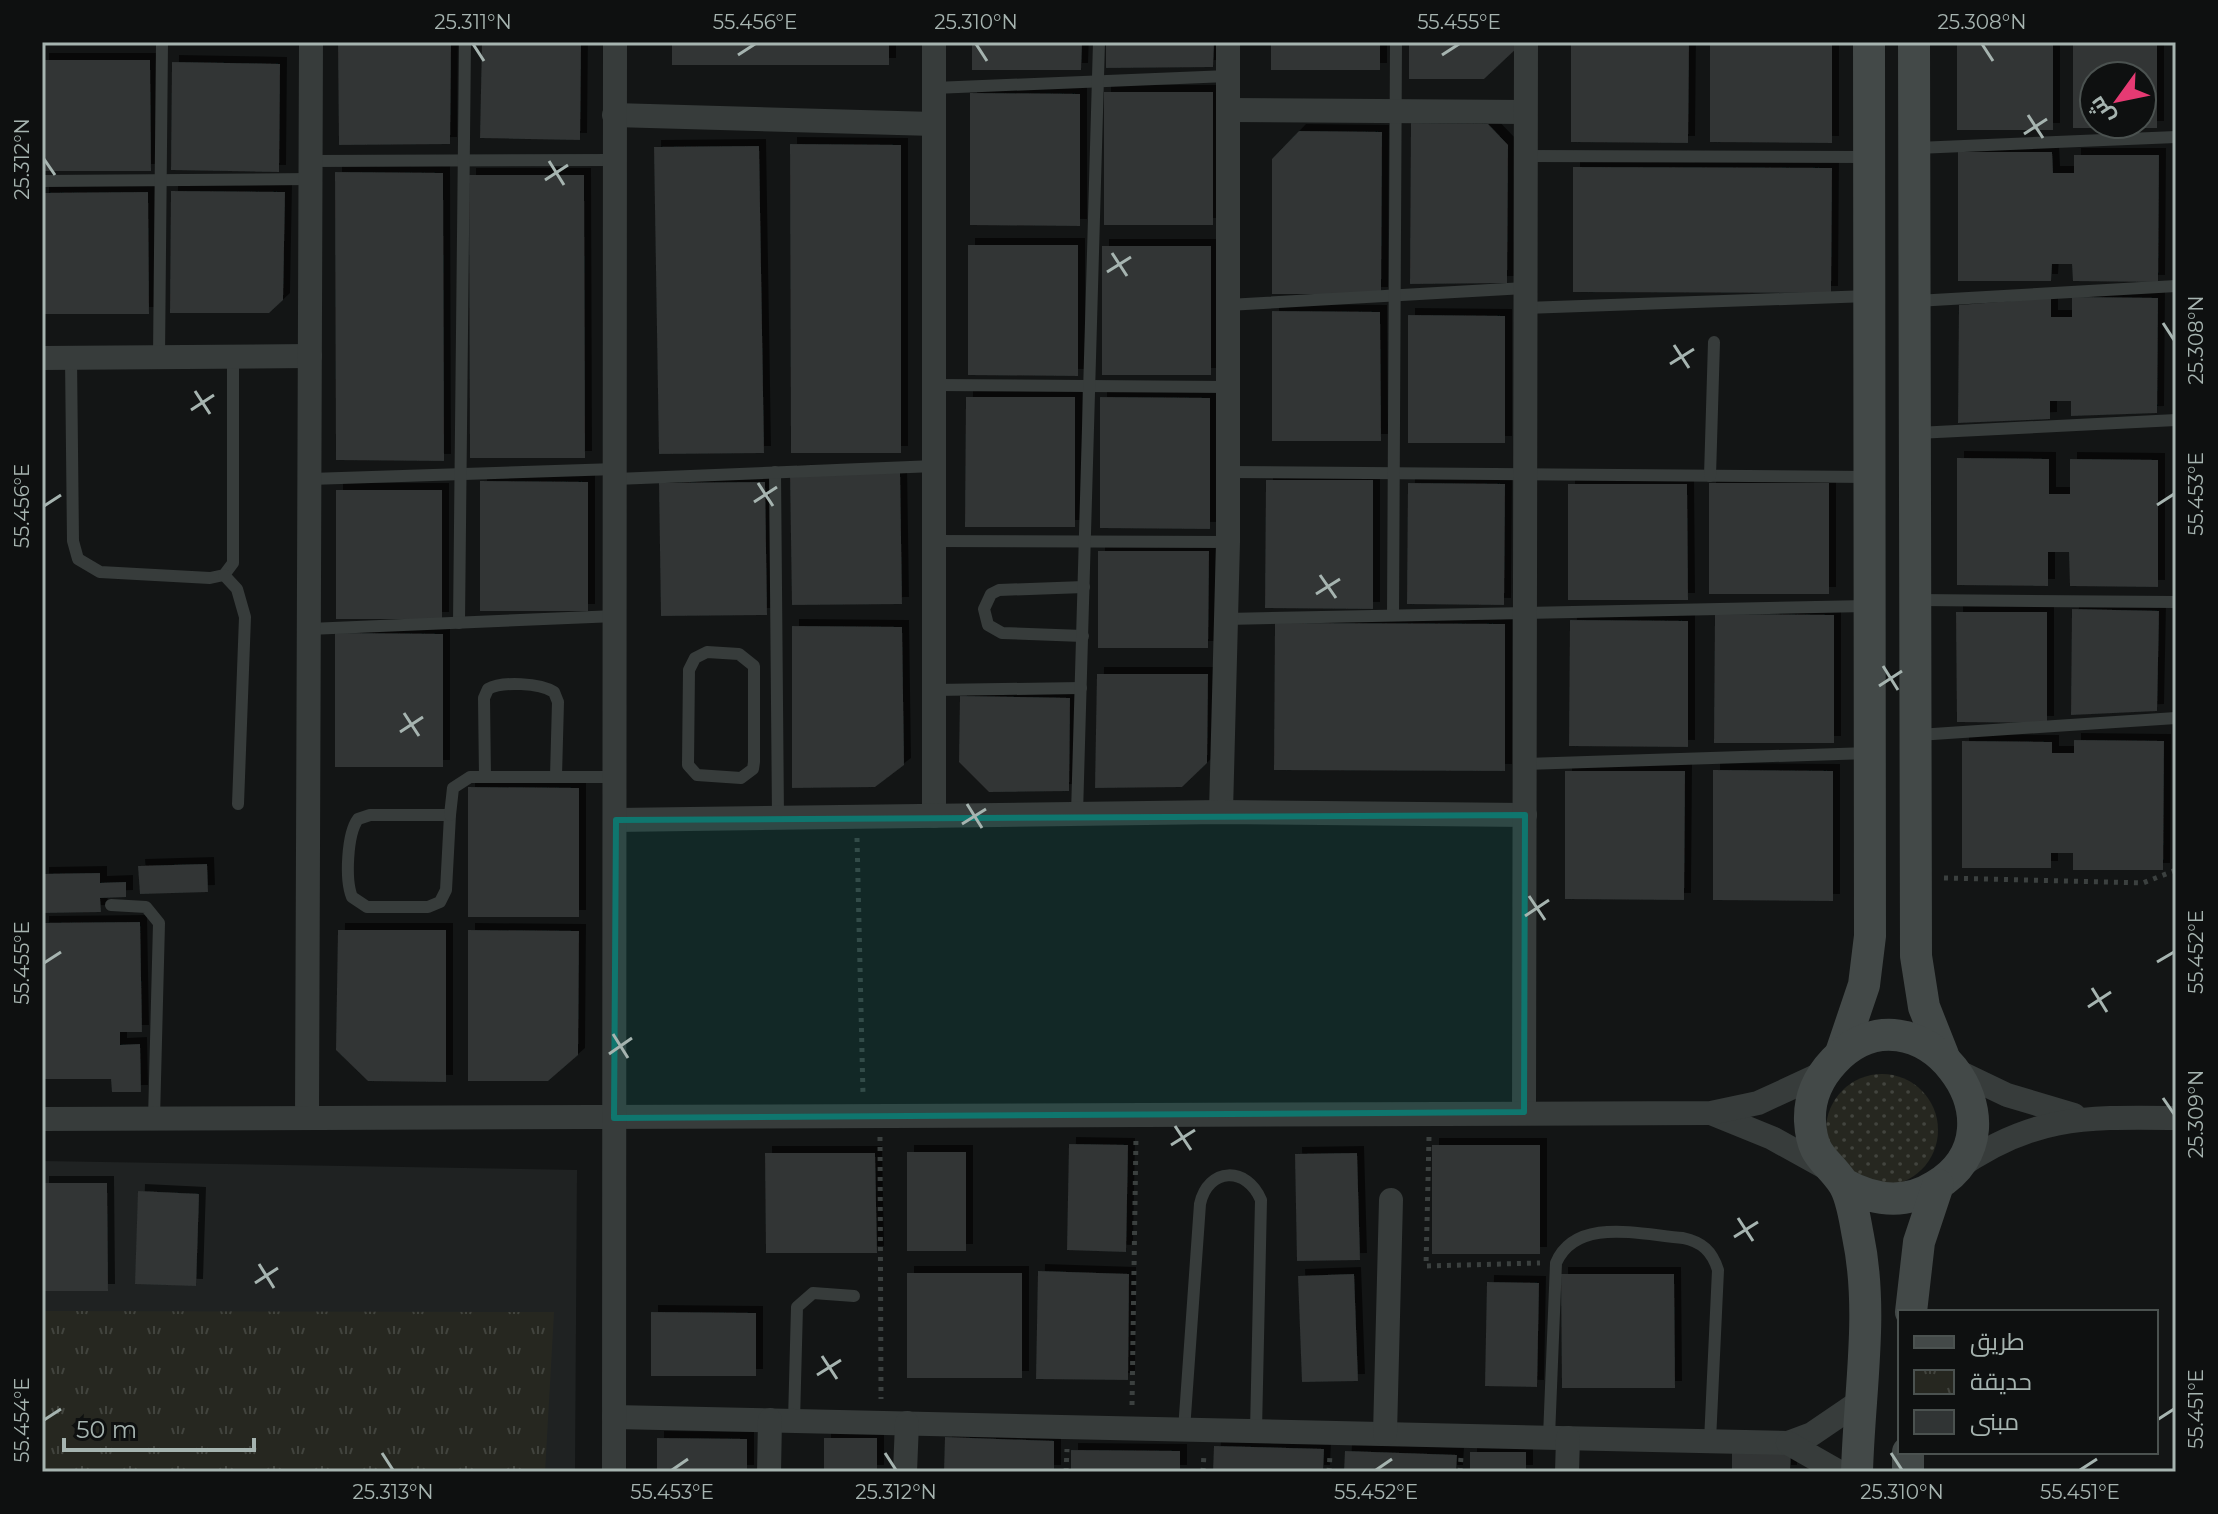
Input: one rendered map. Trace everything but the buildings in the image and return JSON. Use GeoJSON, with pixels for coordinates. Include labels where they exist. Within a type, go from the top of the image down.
{"type":"FeatureCollection","features":[{"type":"Feature","properties":{"kind":"main road"},"geometry":{"type":"LineString","coordinates":[[1857,1472],[1864,1292],[1858,1237],[1836,1177],[1811,1132],[1814,1091],[1832,1063],[1858,1008],[1868,961],[1869,42]]}},
{"type":"Feature","properties":{"kind":"main road"},"geometry":{"type":"LineString","coordinates":[[1911,1310],[1919,1242],[1944,1180],[1961,1160],[1972,1125],[1967,1089],[1951,1064],[1919,981],[1915,877],[1914,42]]}},
{"type":"Feature","properties":{"kind":"main road"},"geometry":{"type":"LineString","coordinates":[[1869,165],[1888,213],[1889,288],[1898,299],[1913,301]]}},
{"type":"Feature","properties":{"kind":"main road"},"geometry":{"type":"LineString","coordinates":[[1832,1063],[1865,1040],[1893,1036],[1919,1042],[1951,1064]]}},
{"type":"Feature","properties":{"kind":"main road"},"geometry":{"type":"LineString","coordinates":[[1836,1177],[1881,1199],[1901,1199],[1944,1180]]}},
{"type":"Feature","properties":{"kind":"street"},"geometry":{"type":"LineString","coordinates":[[307,1117],[311,42]]}},
{"type":"Feature","properties":{"kind":"street"},"geometry":{"type":"LineString","coordinates":[[614,1472],[617,777],[615,42]]}},
{"type":"Feature","properties":{"kind":"street"},"geometry":{"type":"LineString","coordinates":[[934,42],[934,816]]}},
{"type":"Feature","properties":{"kind":"street"},"geometry":{"type":"LineString","coordinates":[[1221,812],[1228,542],[1228,42]]}},
{"type":"Feature","properties":{"kind":"street"},"geometry":{"type":"LineString","coordinates":[[1524,1112],[1526,42]]}},
{"type":"Feature","properties":{"kind":"street"},"geometry":{"type":"LineString","coordinates":[[1229,110],[1525,112]]}},
{"type":"Feature","properties":{"kind":"street"},"geometry":{"type":"LineString","coordinates":[[614,115],[934,124]]}},
{"type":"Feature","properties":{"kind":"street"},"geometry":{"type":"LineString","coordinates":[[42,358],[310,356]]}},
{"type":"Feature","properties":{"kind":"street"},"geometry":{"type":"LineString","coordinates":[[616,820],[1221,812],[1525,815]]}},
{"type":"Feature","properties":{"kind":"street"},"geometry":{"type":"LineString","coordinates":[[42,1119],[1711,1113],[1758,1103],[1832,1063]]}},
{"type":"Feature","properties":{"kind":"street"},"geometry":{"type":"LineString","coordinates":[[1951,1064],[2007,1095],[2084,1117]]}},
{"type":"Feature","properties":{"kind":"street"},"geometry":{"type":"LineString","coordinates":[[1711,1113],[1772,1138],[1836,1177]]}},
{"type":"Feature","properties":{"kind":"street"},"geometry":{"type":"LineString","coordinates":[[1944,1180],[1974,1157],[2027,1130],[2084,1117],[2176,1118]]}},
{"type":"Feature","properties":{"kind":"street"},"geometry":{"type":"LineString","coordinates":[[1385,1434],[1391,1200]]}},
{"type":"Feature","properties":{"kind":"street"},"geometry":{"type":"LineString","coordinates":[[614,1417],[1788,1443],[1812,1434],[1859,1402]]}},
{"type":"Feature","properties":{"kind":"street"},"geometry":{"type":"LineString","coordinates":[[769,1472],[782,1421]]}},
{"type":"Feature","properties":{"kind":"street"},"geometry":{"type":"LineString","coordinates":[[905,1472],[907,1423]]}},
{"type":"Feature","properties":{"kind":"street"},"geometry":{"type":"LineString","coordinates":[[1558,1438],[1567,1472]]}},
{"type":"Feature","properties":{"kind":"street"},"geometry":{"type":"LineString","coordinates":[[1788,1443],[1839,1472]]}},
{"type":"Feature","properties":{"kind":"lane"},"geometry":{"type":"LineString","coordinates":[[159,357],[162,42]]}},
{"type":"Feature","properties":{"kind":"lane"},"geometry":{"type":"LineString","coordinates":[[459,623],[465,42]]}},
{"type":"Feature","properties":{"kind":"lane"},"geometry":{"type":"LineString","coordinates":[[1077,814],[1099,42]]}},
{"type":"Feature","properties":{"kind":"lane"},"geometry":{"type":"LineString","coordinates":[[1393,615],[1396,42]]}},
{"type":"Feature","properties":{"kind":"lane"},"geometry":{"type":"LineString","coordinates":[[934,88],[1228,76]]}},
{"type":"Feature","properties":{"kind":"lane"},"geometry":{"type":"LineString","coordinates":[[1914,148],[2176,137]]}},
{"type":"Feature","properties":{"kind":"lane"},"geometry":{"type":"LineString","coordinates":[[1525,156],[1869,165]]}},
{"type":"Feature","properties":{"kind":"lane"},"geometry":{"type":"LineString","coordinates":[[42,181],[159,180],[464,162],[615,160]]}},
{"type":"Feature","properties":{"kind":"lane"},"geometry":{"type":"LineString","coordinates":[[1913,301],[2176,286]]}},
{"type":"Feature","properties":{"kind":"lane"},"geometry":{"type":"LineString","coordinates":[[1228,305],[1395,296],[1869,296]]}},
{"type":"Feature","properties":{"kind":"lane"},"geometry":{"type":"LineString","coordinates":[[1710,476],[1714,342]]}},
{"type":"Feature","properties":{"kind":"lane"},"geometry":{"type":"LineString","coordinates":[[71,358],[73,541],[78,559],[100,572],[210,578],[224,575],[233,563],[234,555],[233,357]]}},
{"type":"Feature","properties":{"kind":"lane"},"geometry":{"type":"LineString","coordinates":[[935,385],[1228,387]]}},
{"type":"Feature","properties":{"kind":"lane"},"geometry":{"type":"LineString","coordinates":[[1914,433],[2176,420]]}},
{"type":"Feature","properties":{"kind":"lane"},"geometry":{"type":"LineString","coordinates":[[310,479],[775,472],[935,466]]}},
{"type":"Feature","properties":{"kind":"lane"},"geometry":{"type":"LineString","coordinates":[[775,472],[778,818]]}},
{"type":"Feature","properties":{"kind":"lane"},"geometry":{"type":"LineString","coordinates":[[1228,472],[1869,477]]}},
{"type":"Feature","properties":{"kind":"lane"},"geometry":{"type":"LineString","coordinates":[[935,541],[1228,542]]}},
{"type":"Feature","properties":{"kind":"lane"},"geometry":{"type":"LineString","coordinates":[[224,575],[237,589],[245,617],[238,804]]}},
{"type":"Feature","properties":{"kind":"lane"},"geometry":{"type":"LineString","coordinates":[[1083,636],[1002,633],[988,625],[984,609],[991,594],[999,590],[1084,587]]}},
{"type":"Feature","properties":{"kind":"lane"},"geometry":{"type":"LineString","coordinates":[[1915,600],[2176,602]]}},
{"type":"Feature","properties":{"kind":"lane"},"geometry":{"type":"LineString","coordinates":[[1226,619],[1869,606]]}},
{"type":"Feature","properties":{"kind":"lane"},"geometry":{"type":"LineString","coordinates":[[309,629],[616,616]]}},
{"type":"Feature","properties":{"kind":"lane"},"geometry":{"type":"LineString","coordinates":[[701,654],[739,654],[754,666],[754,752],[753,769],[741,778],[697,775],[688,765],[689,670],[701,654]]}},
{"type":"Feature","properties":{"kind":"lane"},"geometry":{"type":"LineString","coordinates":[[485,777],[484,698],[488,689],[497,685],[543,687],[554,692],[558,702],[556,776]]}},
{"type":"Feature","properties":{"kind":"lane"},"geometry":{"type":"LineString","coordinates":[[935,690],[1081,688]]}},
{"type":"Feature","properties":{"kind":"lane"},"geometry":{"type":"LineString","coordinates":[[1915,736],[2176,718]]}},
{"type":"Feature","properties":{"kind":"lane"},"geometry":{"type":"LineString","coordinates":[[754,752],[778,753]]}},
{"type":"Feature","properties":{"kind":"lane"},"geometry":{"type":"LineString","coordinates":[[1525,764],[1869,753]]}},
{"type":"Feature","properties":{"kind":"lane"},"geometry":{"type":"LineString","coordinates":[[450,815],[370,815],[358,819],[352,830],[349,886],[356,902],[367,907],[428,907],[440,902],[446,890],[450,815],[451,795],[457,783],[470,777],[617,777]]}},
{"type":"Feature","properties":{"kind":"lane"},"geometry":{"type":"LineString","coordinates":[[111,905],[146,907],[159,923],[154,1119]]}},
{"type":"Feature","properties":{"kind":"lane"},"geometry":{"type":"LineString","coordinates":[[1184,1430],[1202,1192],[1210,1181],[1222,1175],[1235,1174],[1256,1188],[1261,1200],[1256,1431]]}},
{"type":"Feature","properties":{"kind":"lane"},"geometry":{"type":"LineString","coordinates":[[1558,1438],[1556,1263],[1565,1246],[1591,1233],[1683,1238],[1706,1248],[1718,1270],[1710,1441]]}},
{"type":"Feature","properties":{"kind":"lane"},"geometry":{"type":"LineString","coordinates":[[782,1421],[797,1307],[813,1293],[854,1296]]}},
{"type":"Feature","properties":{"kind":"path"},"geometry":{"type":"LineString","coordinates":[[857,817],[872,1116],[881,1423]]}},
{"type":"Feature","properties":{"kind":"path"},"geometry":{"type":"LineString","coordinates":[[1915,877],[2143,883],[2176,870]]}},
{"type":"Feature","properties":{"kind":"path"},"geometry":{"type":"LineString","coordinates":[[1430,1112],[1426,1266],[1556,1263]]}},
{"type":"Feature","properties":{"kind":"path"},"geometry":{"type":"LineString","coordinates":[[1132,1428],[1136,1114]]}},
{"type":"Feature","properties":{"kind":"highlighted area"},"geometry":{"type":"Polygon","coordinates":[[[1525,815],[1524,1112],[614,1118],[616,820],[1525,815]]]}},
{"type":"Feature","properties":{"kind":"shaded area"},"geometry":{"type":"Polygon","coordinates":[[[42,1161],[577,1170],[575,1472],[42,1472],[42,1161]]]}},
{"type":"Feature","properties":{"kind":"green space"},"geometry":{"type":"Polygon","coordinates":[[[1882,1074],[1904,1078],[1922,1090],[1934,1108],[1938,1130],[1934,1152],[1922,1170],[1904,1182],[1882,1186],[1860,1182],[1842,1170],[1830,1152],[1826,1130],[1830,1108],[1842,1090],[1860,1078],[1882,1074]]]}},
{"type":"Feature","properties":{"kind":"green space"},"geometry":{"type":"Polygon","coordinates":[[[42,1311],[554,1312],[545,1472],[42,1472],[42,1311]]]}}]}
